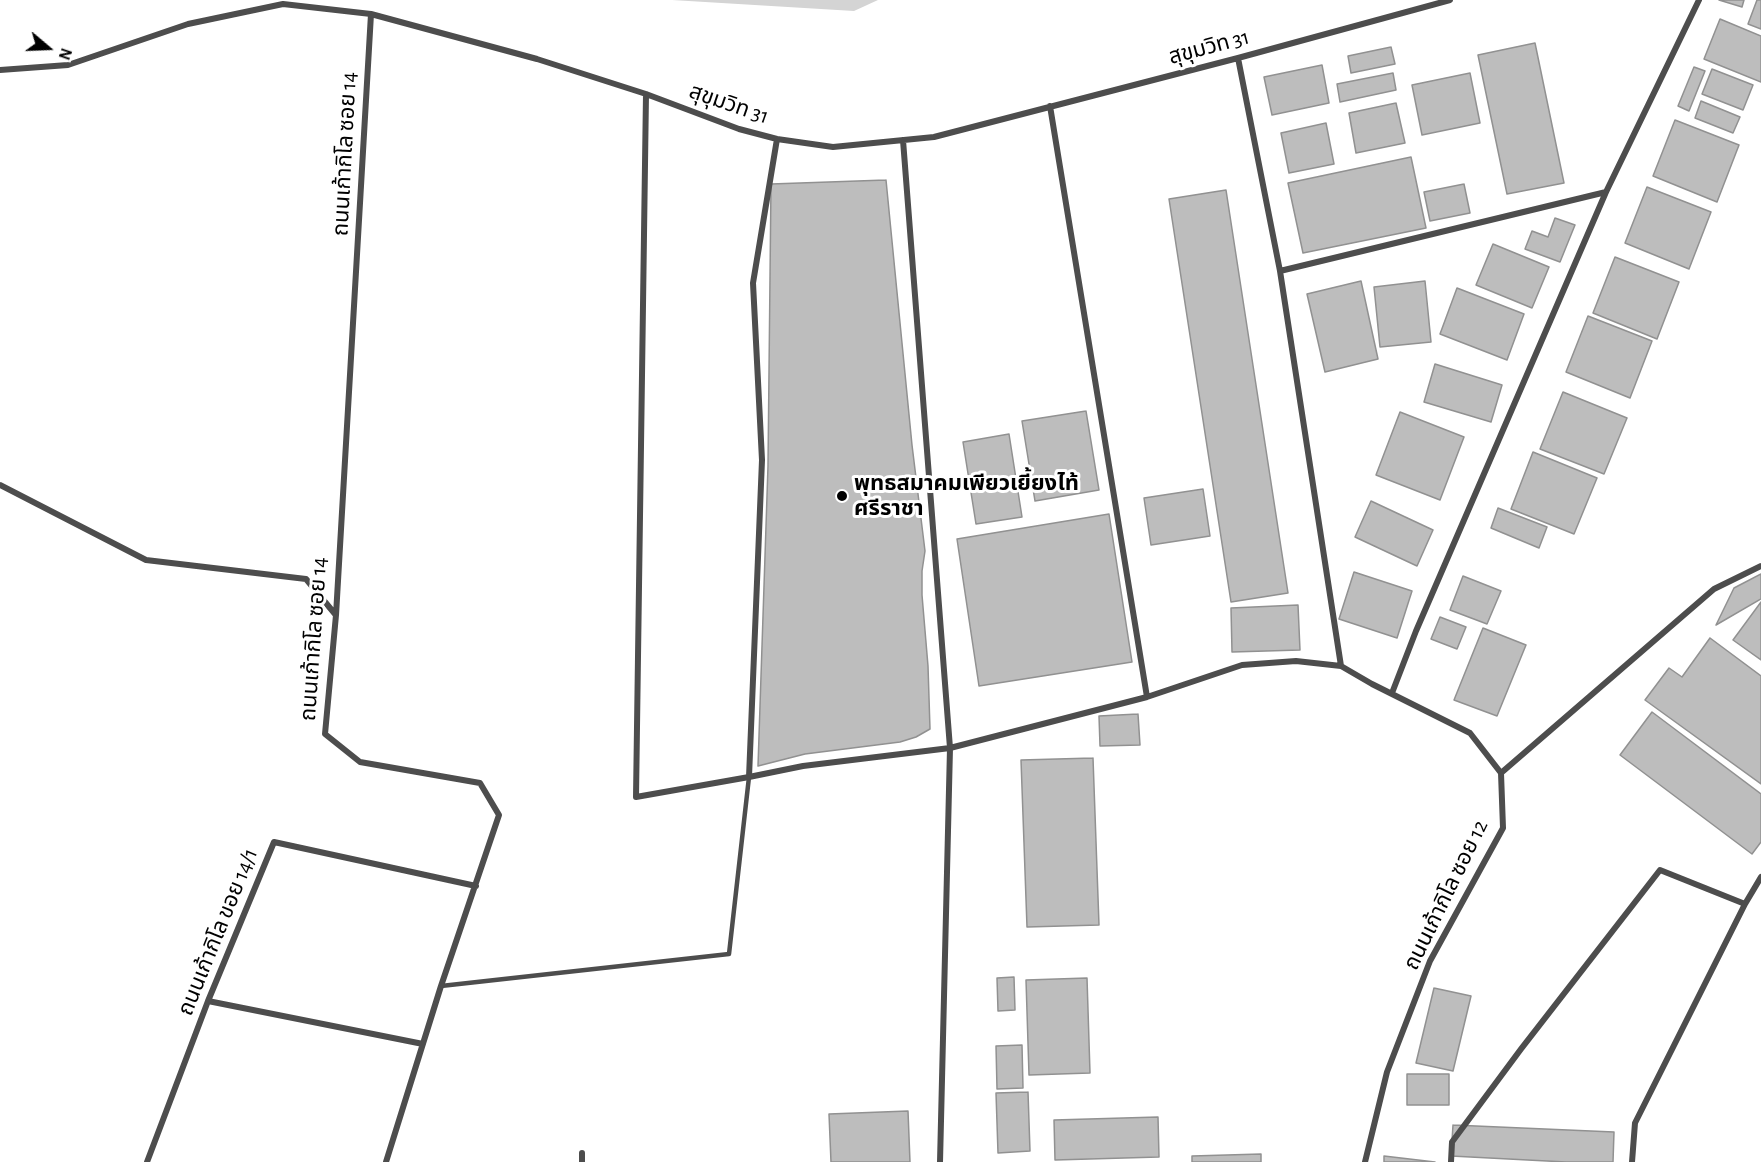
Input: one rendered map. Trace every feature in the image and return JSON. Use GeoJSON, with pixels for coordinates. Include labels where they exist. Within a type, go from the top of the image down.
{"type":"FeatureCollection","features":[{"type":"Feature","properties":{"kind":"street","name":"สุขุมวิท 31"},"geometry":{"type":"LineString","coordinates":[[0,70],[68,65],[188,24],[283,4],[371,14],[537,59],[646,94],[739,129],[777,139],[833,147],[934,137],[1450,0]]}},
{"type":"Feature","properties":{"kind":"street"},"geometry":{"type":"LineString","coordinates":[[1392,693],[1416,631],[1606,192],[1699,0]]}},
{"type":"Feature","properties":{"kind":"street","name":"ถนนเก้ากิโล ซอย 14"},"geometry":{"type":"LineString","coordinates":[[371,14],[336,615],[325,734],[360,762],[480,783],[499,815],[441,986],[386,1162]]}},
{"type":"Feature","properties":{"kind":"street"},"geometry":{"type":"LineString","coordinates":[[1238,58],[1280,271],[1341,666]]}},
{"type":"Feature","properties":{"kind":"street"},"geometry":{"type":"LineString","coordinates":[[646,94],[636,796],[803,766],[950,748],[1147,697],[1242,665],[1296,661],[1341,666],[1470,733],[1501,773],[1714,589],[1761,566]]}},
{"type":"Feature","properties":{"kind":"street"},"geometry":{"type":"LineString","coordinates":[[1050,106],[1147,697]]}},
{"type":"Feature","properties":{"kind":"street"},"geometry":{"type":"LineString","coordinates":[[749,777],[762,460],[753,283],[777,139]]}},
{"type":"Feature","properties":{"kind":"street"},"geometry":{"type":"LineString","coordinates":[[903,140],[950,748],[940,1162]]}},
{"type":"Feature","properties":{"kind":"street"},"geometry":{"type":"LineString","coordinates":[[1280,271],[1606,192]]}},
{"type":"Feature","properties":{"kind":"street"},"geometry":{"type":"LineString","coordinates":[[0,485],[146,560],[306,579],[336,615]]}},
{"type":"Feature","properties":{"kind":"street","name":"ถนนเก้ากิโล ซอย 12"},"geometry":{"type":"LineString","coordinates":[[1365,1162],[1386,1072],[1430,961],[1503,828],[1501,773]]}},
{"type":"Feature","properties":{"kind":"street","name":"ถนนเก้ากิโล ขอย 14/1"},"geometry":{"type":"LineString","coordinates":[[147,1162],[208,1001],[274,842],[476,886]]}},
{"type":"Feature","properties":{"kind":"street"},"geometry":{"type":"LineString","coordinates":[[1451,1162],[1452,1142],[1660,870],[1745,904]]}},
{"type":"Feature","properties":{"kind":"street"},"geometry":{"type":"LineString","coordinates":[[1632,1162],[1635,1123],[1745,904],[1761,877]]}},
{"type":"Feature","properties":{"kind":"street"},"geometry":{"type":"LineString","coordinates":[[208,1001],[423,1044]]}},
{"type":"Feature","properties":{"kind":"street"},"geometry":{"type":"LineString","coordinates":[[582,1153],[582,1162]]}},
{"type":"Feature","properties":{"kind":"lane"},"geometry":{"type":"LineString","coordinates":[[441,986],[729,954],[749,777]]}},
{"type":"Feature","properties":{"kind":"shaded area"},"geometry":{"type":"Polygon","coordinates":[[[672,0],[878,0],[854,11],[672,0]]]}},
{"type":"Feature","properties":{"kind":"building"},"geometry":{"type":"Polygon","coordinates":[[[1719,0],[1744,0],[1742,7],[1719,0]]]}},
{"type":"Feature","properties":{"kind":"building"},"geometry":{"type":"Polygon","coordinates":[[[1757,0],[1761,0],[1761,29],[1748,24],[1757,0]]]}},
{"type":"Feature","properties":{"kind":"building"},"geometry":{"type":"Polygon","coordinates":[[[1720,19],[1761,36],[1761,82],[1704,59],[1720,19]]]}},
{"type":"Feature","properties":{"kind":"building"},"geometry":{"type":"Polygon","coordinates":[[[1535,43],[1564,183],[1507,194],[1478,55],[1535,43]]]}},
{"type":"Feature","properties":{"kind":"building"},"geometry":{"type":"Polygon","coordinates":[[[1391,47],[1395,64],[1351,73],[1348,56],[1391,47]]]}},
{"type":"Feature","properties":{"kind":"building"},"geometry":{"type":"Polygon","coordinates":[[[1322,65],[1329,103],[1272,115],[1264,77],[1322,65]]]}},
{"type":"Feature","properties":{"kind":"building"},"geometry":{"type":"Polygon","coordinates":[[[1694,67],[1705,71],[1689,111],[1678,106],[1694,67]]]}},
{"type":"Feature","properties":{"kind":"building"},"geometry":{"type":"Polygon","coordinates":[[[1712,69],[1753,85],[1743,110],[1702,94],[1712,69]]]}},
{"type":"Feature","properties":{"kind":"building"},"geometry":{"type":"Polygon","coordinates":[[[1393,73],[1396,90],[1340,102],[1337,84],[1393,73]]]}},
{"type":"Feature","properties":{"kind":"building"},"geometry":{"type":"Polygon","coordinates":[[[1470,73],[1480,123],[1422,135],[1412,85],[1470,73]]]}},
{"type":"Feature","properties":{"kind":"building"},"geometry":{"type":"Polygon","coordinates":[[[1701,101],[1740,117],[1733,133],[1695,118],[1701,101]]]}},
{"type":"Feature","properties":{"kind":"building"},"geometry":{"type":"Polygon","coordinates":[[[1396,103],[1405,143],[1356,153],[1349,113],[1396,103]]]}},
{"type":"Feature","properties":{"kind":"building"},"geometry":{"type":"Polygon","coordinates":[[[1675,120],[1739,145],[1717,202],[1653,176],[1675,120]]]}},
{"type":"Feature","properties":{"kind":"building"},"geometry":{"type":"Polygon","coordinates":[[[1326,123],[1334,164],[1289,173],[1281,133],[1326,123]]]}},
{"type":"Feature","properties":{"kind":"building"},"geometry":{"type":"Polygon","coordinates":[[[1411,157],[1426,228],[1303,253],[1288,183],[1411,157]]]}},
{"type":"Feature","properties":{"kind":"building","name":"พุทธสมาคมเพียวเยี้ยงไท้ ศรีราชา"},"geometry":{"type":"Polygon","coordinates":[[[886,180],[912,445],[925,551],[922,595],[930,729],[900,742],[805,754],[758,766],[768,466],[771,184],[886,180]]]}},
{"type":"Feature","properties":{"kind":"building"},"geometry":{"type":"Polygon","coordinates":[[[1464,184],[1470,213],[1430,221],[1424,192],[1464,184]]]}},
{"type":"Feature","properties":{"kind":"building"},"geometry":{"type":"Polygon","coordinates":[[[1647,187],[1711,212],[1689,269],[1625,243],[1647,187]]]}},
{"type":"Feature","properties":{"kind":"building"},"geometry":{"type":"Polygon","coordinates":[[[1226,190],[1288,593],[1231,602],[1169,199],[1226,190]]]}},
{"type":"Feature","properties":{"kind":"building"},"geometry":{"type":"Polygon","coordinates":[[[1555,218],[1575,225],[1560,262],[1525,249],[1532,231],[1548,237],[1555,218]]]}},
{"type":"Feature","properties":{"kind":"building"},"geometry":{"type":"Polygon","coordinates":[[[1493,244],[1549,267],[1532,308],[1476,285],[1493,244]]]}},
{"type":"Feature","properties":{"kind":"building"},"geometry":{"type":"Polygon","coordinates":[[[1615,257],[1679,282],[1657,339],[1593,313],[1615,257]]]}},
{"type":"Feature","properties":{"kind":"building"},"geometry":{"type":"Polygon","coordinates":[[[1361,281],[1378,359],[1325,372],[1307,294],[1361,281]]]}},
{"type":"Feature","properties":{"kind":"building"},"geometry":{"type":"Polygon","coordinates":[[[1425,281],[1431,342],[1380,347],[1374,287],[1425,281]]]}},
{"type":"Feature","properties":{"kind":"building"},"geometry":{"type":"Polygon","coordinates":[[[1457,288],[1524,314],[1507,360],[1440,334],[1457,288]]]}},
{"type":"Feature","properties":{"kind":"building"},"geometry":{"type":"Polygon","coordinates":[[[1588,316],[1652,341],[1630,398],[1566,372],[1588,316]]]}},
{"type":"Feature","properties":{"kind":"building"},"geometry":{"type":"Polygon","coordinates":[[[1435,364],[1502,385],[1491,422],[1424,402],[1435,364]]]}},
{"type":"Feature","properties":{"kind":"building"},"geometry":{"type":"Polygon","coordinates":[[[1563,392],[1627,418],[1604,474],[1540,449],[1563,392]]]}},
{"type":"Feature","properties":{"kind":"building"},"geometry":{"type":"Polygon","coordinates":[[[1086,411],[1099,490],[1035,501],[1022,421],[1086,411]]]}},
{"type":"Feature","properties":{"kind":"building"},"geometry":{"type":"Polygon","coordinates":[[[1400,412],[1464,437],[1440,500],[1376,475],[1400,412]]]}},
{"type":"Feature","properties":{"kind":"building"},"geometry":{"type":"Polygon","coordinates":[[[1009,434],[1022,517],[976,524],[963,442],[1009,434]]]}},
{"type":"Feature","properties":{"kind":"building"},"geometry":{"type":"Polygon","coordinates":[[[1533,452],[1597,478],[1574,534],[1511,509],[1533,452]]]}},
{"type":"Feature","properties":{"kind":"building"},"geometry":{"type":"Polygon","coordinates":[[[1203,489],[1210,536],[1151,545],[1144,498],[1203,489]]]}},
{"type":"Feature","properties":{"kind":"building"},"geometry":{"type":"Polygon","coordinates":[[[1371,501],[1433,530],[1417,566],[1355,537],[1371,501]]]}},
{"type":"Feature","properties":{"kind":"building"},"geometry":{"type":"Polygon","coordinates":[[[1498,508],[1547,527],[1539,548],[1491,528],[1498,508]]]}},
{"type":"Feature","properties":{"kind":"building"},"geometry":{"type":"Polygon","coordinates":[[[1109,514],[1132,662],[979,686],[957,539],[1109,514]]]}},
{"type":"Feature","properties":{"kind":"building"},"geometry":{"type":"Polygon","coordinates":[[[1354,572],[1412,591],[1397,638],[1339,619],[1354,572]]]}},
{"type":"Feature","properties":{"kind":"building"},"geometry":{"type":"Polygon","coordinates":[[[1761,574],[1761,599],[1716,625],[1734,588],[1761,574]]]}},
{"type":"Feature","properties":{"kind":"building"},"geometry":{"type":"Polygon","coordinates":[[[1463,576],[1501,591],[1487,624],[1450,610],[1463,576]]]}},
{"type":"Feature","properties":{"kind":"building"},"geometry":{"type":"Polygon","coordinates":[[[1761,602],[1761,660],[1733,640],[1761,602]]]}},
{"type":"Feature","properties":{"kind":"building"},"geometry":{"type":"Polygon","coordinates":[[[1298,605],[1300,650],[1232,652],[1231,608],[1298,605]]]}},
{"type":"Feature","properties":{"kind":"building"},"geometry":{"type":"Polygon","coordinates":[[[1440,617],[1466,627],[1457,649],[1431,639],[1440,617]]]}},
{"type":"Feature","properties":{"kind":"building"},"geometry":{"type":"Polygon","coordinates":[[[1483,628],[1526,645],[1497,716],[1454,700],[1483,628]]]}},
{"type":"Feature","properties":{"kind":"building"},"geometry":{"type":"Polygon","coordinates":[[[1710,638],[1761,676],[1761,784],[1645,700],[1669,668],[1682,677],[1710,638]]]}},
{"type":"Feature","properties":{"kind":"building"},"geometry":{"type":"Polygon","coordinates":[[[1652,712],[1761,794],[1761,842],[1752,854],[1620,755],[1652,712]]]}},
{"type":"Feature","properties":{"kind":"building"},"geometry":{"type":"Polygon","coordinates":[[[1138,714],[1140,745],[1100,746],[1099,716],[1138,714]]]}},
{"type":"Feature","properties":{"kind":"building"},"geometry":{"type":"Polygon","coordinates":[[[1093,758],[1099,925],[1027,927],[1021,760],[1093,758]]]}},
{"type":"Feature","properties":{"kind":"building"},"geometry":{"type":"Polygon","coordinates":[[[1014,977],[1015,1010],[998,1011],[997,978],[1014,977]]]}},
{"type":"Feature","properties":{"kind":"building"},"geometry":{"type":"Polygon","coordinates":[[[1087,978],[1090,1073],[1029,1075],[1026,980],[1087,978]]]}},
{"type":"Feature","properties":{"kind":"building"},"geometry":{"type":"Polygon","coordinates":[[[1434,988],[1471,996],[1453,1071],[1416,1063],[1434,988]]]}},
{"type":"Feature","properties":{"kind":"building"},"geometry":{"type":"Polygon","coordinates":[[[1022,1045],[1023,1088],[997,1089],[996,1046],[1022,1045]]]}},
{"type":"Feature","properties":{"kind":"building"},"geometry":{"type":"Polygon","coordinates":[[[1407,1074],[1449,1074],[1449,1105],[1407,1105],[1407,1074]]]}},
{"type":"Feature","properties":{"kind":"building"},"geometry":{"type":"Polygon","coordinates":[[[1028,1092],[1030,1151],[998,1153],[996,1093],[1028,1092]]]}},
{"type":"Feature","properties":{"kind":"building"},"geometry":{"type":"Polygon","coordinates":[[[908,1111],[910,1162],[831,1162],[829,1114],[908,1111]]]}},
{"type":"Feature","properties":{"kind":"building"},"geometry":{"type":"Polygon","coordinates":[[[1158,1117],[1159,1157],[1055,1160],[1054,1120],[1158,1117]]]}},
{"type":"Feature","properties":{"kind":"building"},"geometry":{"type":"Polygon","coordinates":[[[1453,1125],[1614,1132],[1613,1162],[1451,1156],[1453,1125]]]}},
{"type":"Feature","properties":{"kind":"building"},"geometry":{"type":"Polygon","coordinates":[[[1261,1154],[1261,1162],[1192,1162],[1192,1156],[1261,1154]]]}},
{"type":"Feature","properties":{"kind":"building"},"geometry":{"type":"Polygon","coordinates":[[[1384,1156],[1435,1162],[1384,1162],[1384,1156]]]}},
{"type":"Feature","properties":{"kind":"place","name":"พุทธสมาคมเพียวเยี้ยงไท้ ศรีราชา"},"geometry":{"type":"Point","coordinates":[842,496]}}]}
